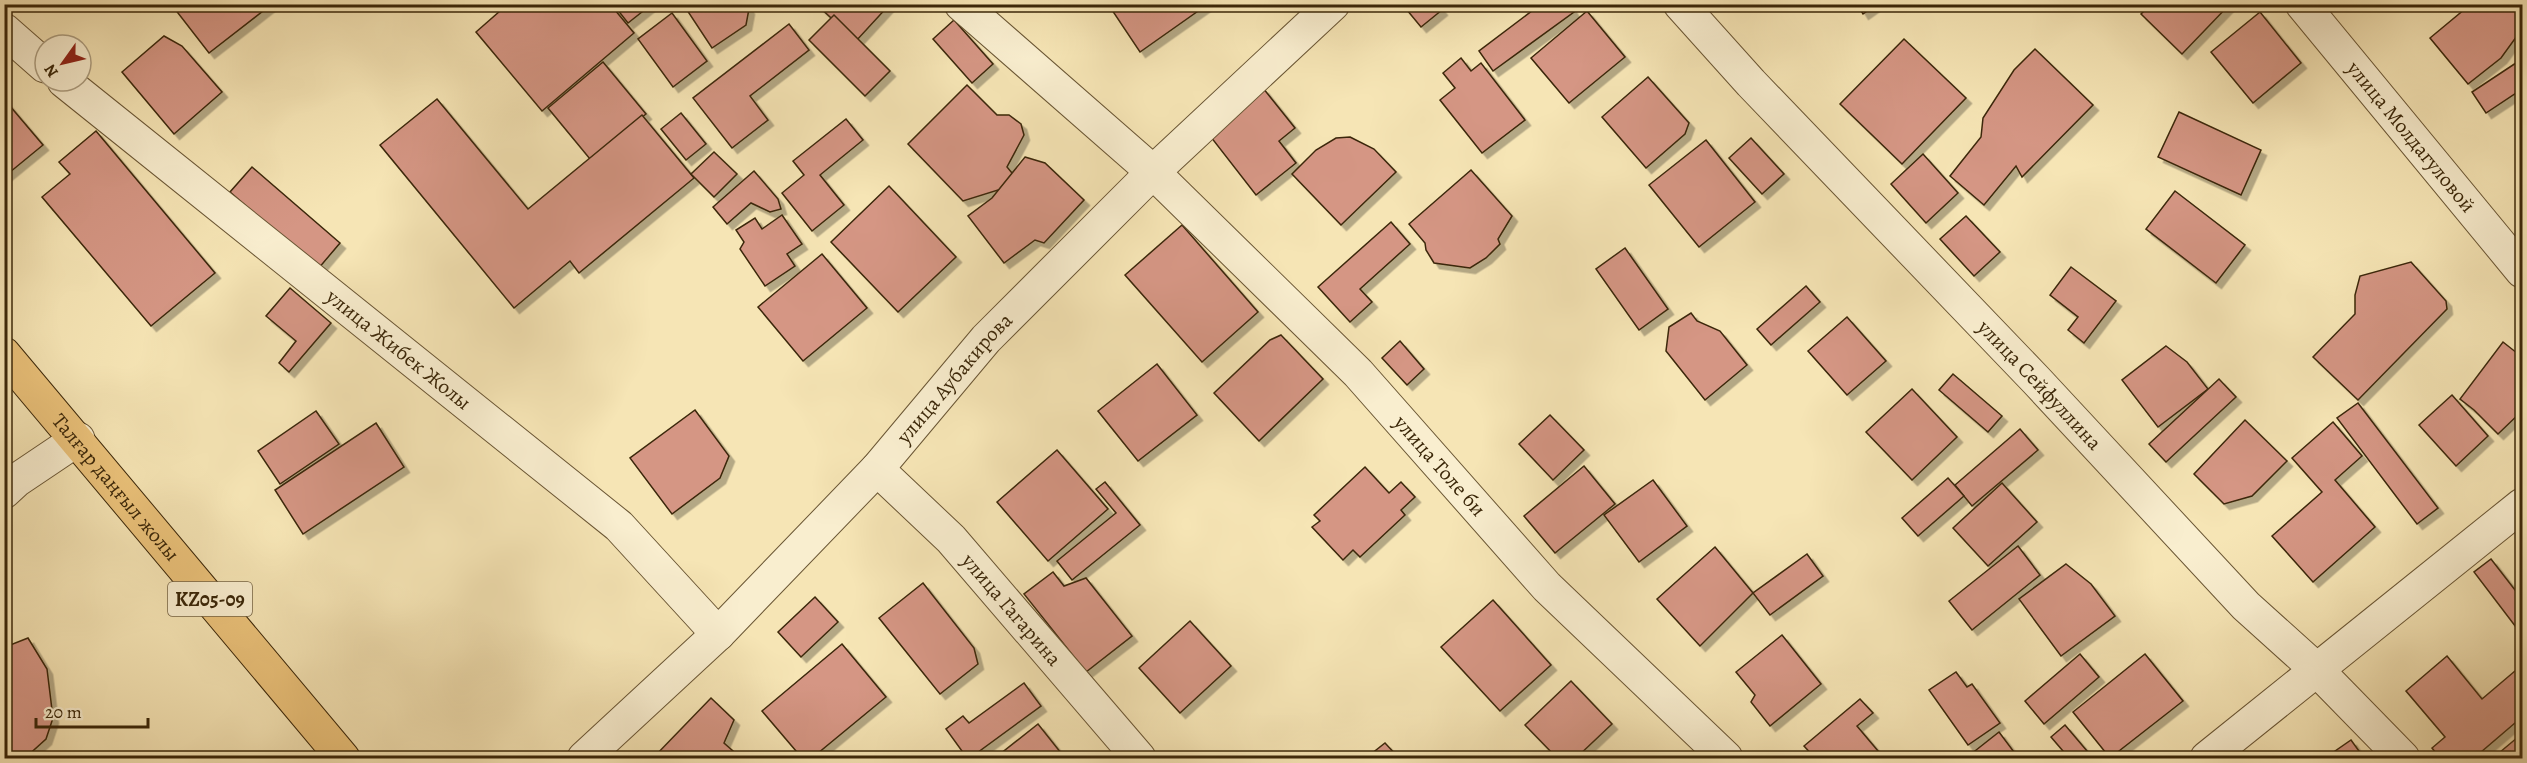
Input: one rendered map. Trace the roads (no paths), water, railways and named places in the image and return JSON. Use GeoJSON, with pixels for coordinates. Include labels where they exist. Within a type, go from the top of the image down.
{"type":"FeatureCollection","features":[{"type":"Feature","properties":{"kind":"main road","name":"Талғар даңғыл жолы"},"geometry":{"type":"LineString","coordinates":[[4,354],[343,759]]}},
{"type":"Feature","properties":{"kind":"street","name":"улица Толе би"},"geometry":{"type":"LineString","coordinates":[[961,4],[1153,172],[1358,373],[1547,587],[1726,759]]}},
{"type":"Feature","properties":{"kind":"street","name":"улица Аубакирова"},"geometry":{"type":"LineString","coordinates":[[584,759],[718,634],[877,469],[986,339],[1153,172],[1333,4]]}},
{"type":"Feature","properties":{"kind":"street","name":"улица Сейфуллина"},"geometry":{"type":"LineString","coordinates":[[1680,4],[1750,83],[2036,380],[2246,606],[2318,670],[2403,759]]}},
{"type":"Feature","properties":{"kind":"street","name":"улица Молдагуловой"},"geometry":{"type":"LineString","coordinates":[[2302,4],[2523,271]]}},
{"type":"Feature","properties":{"kind":"street"},"geometry":{"type":"LineString","coordinates":[[4,30],[33,55]]}},
{"type":"Feature","properties":{"kind":"street","name":"улица Жибек Жолы"},"geometry":{"type":"LineString","coordinates":[[79,93],[619,526],[718,634]]}},
{"type":"Feature","properties":{"kind":"street"},"geometry":{"type":"LineString","coordinates":[[4,492],[17,480],[78,440]]}},
{"type":"Feature","properties":{"kind":"street","name":"улица Гагарина"},"geometry":{"type":"LineString","coordinates":[[877,469],[951,539],[1139,759]]}},
{"type":"Feature","properties":{"kind":"street"},"geometry":{"type":"LineString","coordinates":[[2207,759],[2523,505]]}}]}
